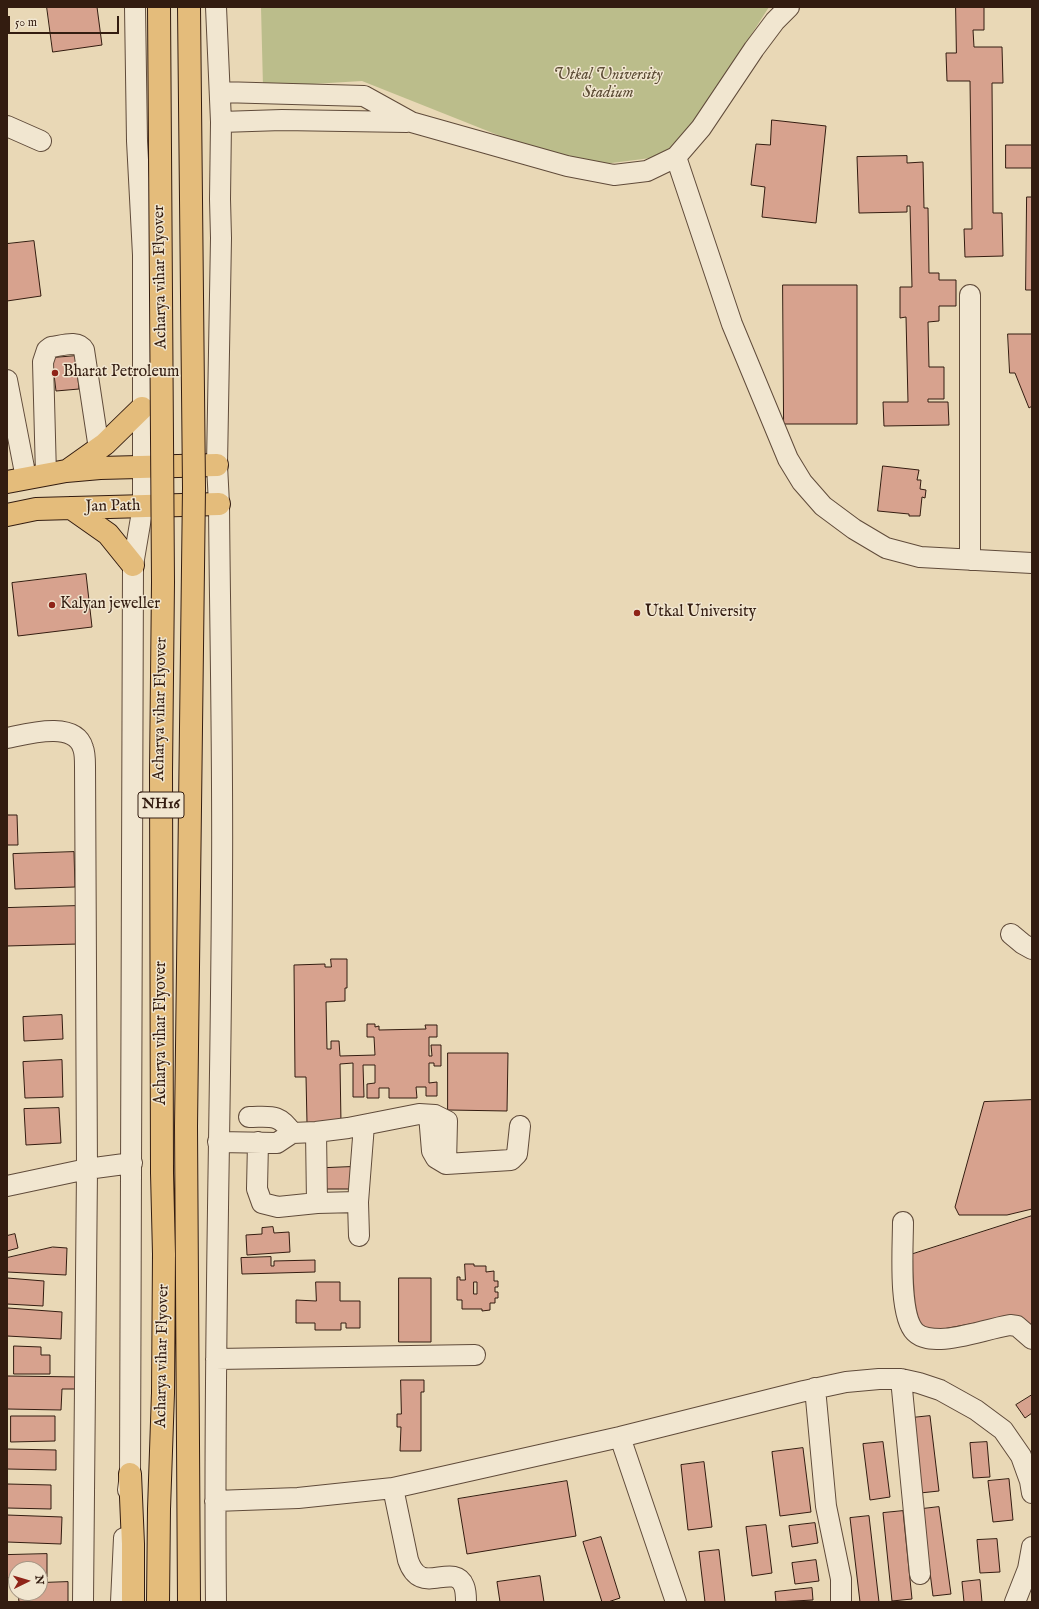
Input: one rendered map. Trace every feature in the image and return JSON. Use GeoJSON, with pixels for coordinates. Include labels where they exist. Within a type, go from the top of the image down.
{"type":"FeatureCollection","features":[{"type":"Feature","properties":{"kind":"main road","name":"Acharya vihar Flyover"},"geometry":{"type":"LineString","coordinates":[[158,1602],[159,1509],[163,1393],[164,1269],[162,1173],[161,772],[163,582],[159,7]]}},
{"type":"Feature","properties":{"kind":"main road","name":"Acharya vihar Flyover"},"geometry":{"type":"LineString","coordinates":[[189,7],[194,480],[186,1126],[189,1602]]}},
{"type":"Feature","properties":{"kind":"main road"},"geometry":{"type":"LineString","coordinates":[[36,476],[99,449],[106,444],[142,408]]}},
{"type":"Feature","properties":{"kind":"main road"},"geometry":{"type":"LineString","coordinates":[[36,476],[100,468],[217,465]]}},
{"type":"Feature","properties":{"kind":"main road","name":"Jan Path"},"geometry":{"type":"LineString","coordinates":[[7,516],[36,509],[219,504]]}},
{"type":"Feature","properties":{"kind":"main road"},"geometry":{"type":"LineString","coordinates":[[71,508],[108,534],[133,565]]}},
{"type":"Feature","properties":{"kind":"main road"},"geometry":{"type":"LineString","coordinates":[[130,1474],[133,1544],[133,1602]]}},
{"type":"Feature","properties":{"kind":"street"},"geometry":{"type":"LineString","coordinates":[[121,1602],[122,1565],[130,1474],[133,565],[143,506],[143,255],[137,141],[135,7]]}},
{"type":"Feature","properties":{"kind":"street"},"geometry":{"type":"LineString","coordinates":[[216,7],[221,122],[221,238],[217,465],[219,504],[222,877],[216,1358],[216,1602]]}},
{"type":"Feature","properties":{"kind":"street"},"geometry":{"type":"LineString","coordinates":[[220,92],[282,95],[364,96],[411,122],[567,166],[614,175],[647,171],[676,157],[701,128],[775,21],[789,7]]}},
{"type":"Feature","properties":{"kind":"street"},"geometry":{"type":"LineString","coordinates":[[282,95],[282,120]]}},
{"type":"Feature","properties":{"kind":"street"},"geometry":{"type":"LineString","coordinates":[[221,122],[282,120],[411,122]]}},
{"type":"Feature","properties":{"kind":"street"},"geometry":{"type":"LineString","coordinates":[[7,126],[41,141]]}},
{"type":"Feature","properties":{"kind":"street"},"geometry":{"type":"LineString","coordinates":[[676,157],[732,324],[788,459],[802,482],[823,506],[854,529],[886,548],[920,557],[1032,563]]}},
{"type":"Feature","properties":{"kind":"street"},"geometry":{"type":"LineString","coordinates":[[970,295],[970,560]]}},
{"type":"Feature","properties":{"kind":"street"},"geometry":{"type":"LineString","coordinates":[[36,476],[43,362],[47,350],[51,347],[78,344],[82,346],[84,350],[99,449]]}},
{"type":"Feature","properties":{"kind":"street"},"geometry":{"type":"LineString","coordinates":[[7,380],[36,476]]}},
{"type":"Feature","properties":{"kind":"street"},"geometry":{"type":"LineString","coordinates":[[7,738],[38,733],[65,731],[75,736],[83,747],[86,766],[87,1169],[83,1602]]}},
{"type":"Feature","properties":{"kind":"street"},"geometry":{"type":"LineString","coordinates":[[1011,934],[1032,949]]}},
{"type":"Feature","properties":{"kind":"street"},"geometry":{"type":"LineString","coordinates":[[218,1142],[277,1143],[292,1133],[316,1132],[364,1125],[420,1114],[429,1115],[432,1151],[436,1158],[446,1164],[511,1160],[517,1154],[520,1126]]}},
{"type":"Feature","properties":{"kind":"street"},"geometry":{"type":"LineString","coordinates":[[249,1117],[274,1117],[282,1120],[292,1133]]}},
{"type":"Feature","properties":{"kind":"street"},"geometry":{"type":"LineString","coordinates":[[359,1236],[358,1202],[364,1125]]}},
{"type":"Feature","properties":{"kind":"street"},"geometry":{"type":"LineString","coordinates":[[316,1132],[317,1203]]}},
{"type":"Feature","properties":{"kind":"street"},"geometry":{"type":"LineString","coordinates":[[258,1142],[257,1189],[262,1203],[278,1207],[317,1203],[358,1202]]}},
{"type":"Feature","properties":{"kind":"street"},"geometry":{"type":"LineString","coordinates":[[7,1186],[87,1169],[132,1163]]}},
{"type":"Feature","properties":{"kind":"street"},"geometry":{"type":"LineString","coordinates":[[903,1222],[902,1272],[905,1303],[909,1323],[915,1332],[920,1336],[929,1339],[942,1339],[1017,1326],[1032,1339]]}},
{"type":"Feature","properties":{"kind":"street"},"geometry":{"type":"LineString","coordinates":[[216,1358],[475,1355]]}},
{"type":"Feature","properties":{"kind":"street"},"geometry":{"type":"LineString","coordinates":[[215,1501],[298,1498],[393,1488],[620,1437],[815,1388],[846,1382],[879,1379],[901,1379],[940,1390],[976,1410],[1003,1430],[1021,1456],[1030,1481],[1032,1493]]}},
{"type":"Feature","properties":{"kind":"street"},"geometry":{"type":"LineString","coordinates":[[901,1379],[920,1574]]}},
{"type":"Feature","properties":{"kind":"street"},"geometry":{"type":"LineString","coordinates":[[815,1388],[826,1506],[841,1579],[841,1602]]}},
{"type":"Feature","properties":{"kind":"street"},"geometry":{"type":"LineString","coordinates":[[620,1437],[676,1602]]}},
{"type":"Feature","properties":{"kind":"street"},"geometry":{"type":"LineString","coordinates":[[393,1488],[410,1565],[422,1578],[455,1577],[464,1586],[466,1602]]}},
{"type":"Feature","properties":{"kind":"street"},"geometry":{"type":"LineString","coordinates":[[1016,1602],[1028,1570],[1032,1547]]}},
{"type":"Feature","properties":{"kind":"green space","name":"Utkal University Stadium"},"geometry":{"type":"Polygon","coordinates":[[[261,7],[769,7],[674,155],[604,164],[533,149],[362,81],[263,87],[261,7]]]}},
{"type":"Feature","properties":{"kind":"building"},"geometry":{"type":"Polygon","coordinates":[[[47,7],[97,7],[102,45],[53,52],[47,7]]]}},
{"type":"Feature","properties":{"kind":"building"},"geometry":{"type":"Polygon","coordinates":[[[956,7],[984,7],[984,30],[973,30],[974,47],[1002,47],[1003,83],[992,83],[993,213],[1002,213],[1003,256],[965,257],[964,229],[972,229],[970,81],[947,81],[946,53],[956,53],[956,7]]]}},
{"type":"Feature","properties":{"kind":"building"},"geometry":{"type":"Polygon","coordinates":[[[772,120],[826,126],[816,223],[762,217],[765,187],[751,185],[756,144],[770,145],[772,120]]]}},
{"type":"Feature","properties":{"kind":"building"},"geometry":{"type":"Polygon","coordinates":[[[1006,145],[1032,145],[1032,168],[1006,168],[1006,145]]]}},
{"type":"Feature","properties":{"kind":"building"},"geometry":{"type":"Polygon","coordinates":[[[907,156],[907,163],[923,162],[924,208],[928,208],[929,273],[939,273],[939,280],[956,280],[956,306],[939,306],[939,321],[928,322],[929,367],[944,367],[944,399],[928,399],[928,402],[948,402],[949,425],[884,426],[883,402],[908,402],[906,317],[900,318],[900,287],[912,287],[910,206],[907,206],[907,212],[859,213],[857,157],[907,156]]]}},
{"type":"Feature","properties":{"kind":"building"},"geometry":{"type":"Polygon","coordinates":[[[1027,197],[1032,197],[1032,290],[1026,290],[1027,197]]]}},
{"type":"Feature","properties":{"kind":"building"},"geometry":{"type":"Polygon","coordinates":[[[34,241],[41,296],[7,301],[7,244],[34,241]]]}},
{"type":"Feature","properties":{"kind":"building"},"geometry":{"type":"Polygon","coordinates":[[[783,285],[857,285],[857,424],[784,424],[783,285]]]}},
{"type":"Feature","properties":{"kind":"building"},"geometry":{"type":"Polygon","coordinates":[[[1008,334],[1032,334],[1032,406],[1029,408],[1015,373],[1010,373],[1008,334]]]}},
{"type":"Feature","properties":{"kind":"building"},"geometry":{"type":"Polygon","coordinates":[[[76,356],[79,389],[56,391],[52,358],[76,356]]]}},
{"type":"Feature","properties":{"kind":"building"},"geometry":{"type":"Polygon","coordinates":[[[883,466],[919,470],[917,480],[921,480],[920,489],[926,490],[925,498],[922,497],[920,516],[909,516],[909,514],[878,511],[883,466]]]}},
{"type":"Feature","properties":{"kind":"building","name":"Kalyan jeweller"},"geometry":{"type":"Polygon","coordinates":[[[86,574],[92,627],[18,636],[12,583],[86,574]]]}},
{"type":"Feature","properties":{"kind":"building"},"geometry":{"type":"Polygon","coordinates":[[[7,815],[17,815],[18,845],[7,845],[7,815]]]}},
{"type":"Feature","properties":{"kind":"building"},"geometry":{"type":"Polygon","coordinates":[[[74,852],[75,887],[15,889],[13,854],[74,852]]]}},
{"type":"Feature","properties":{"kind":"building"},"geometry":{"type":"Polygon","coordinates":[[[77,906],[78,944],[7,946],[7,908],[77,906]]]}},
{"type":"Feature","properties":{"kind":"building"},"geometry":{"type":"Polygon","coordinates":[[[331,959],[347,959],[347,988],[345,988],[345,1001],[326,1002],[327,1049],[331,1049],[331,1041],[339,1041],[340,1056],[375,1055],[374,1037],[367,1037],[367,1024],[375,1024],[375,1027],[379,1026],[379,1030],[426,1029],[425,1025],[437,1025],[437,1037],[429,1037],[429,1056],[432,1056],[431,1045],[441,1045],[441,1066],[434,1066],[434,1063],[429,1063],[429,1083],[437,1082],[437,1096],[426,1096],[426,1087],[416,1087],[417,1098],[389,1098],[389,1088],[379,1088],[379,1098],[367,1098],[367,1084],[375,1083],[375,1065],[363,1065],[364,1097],[353,1097],[353,1063],[340,1064],[341,1123],[307,1123],[306,1077],[295,1077],[294,965],[325,964],[325,967],[331,967],[331,959]]]}},
{"type":"Feature","properties":{"kind":"building"},"geometry":{"type":"Polygon","coordinates":[[[62,1015],[63,1039],[24,1041],[23,1017],[62,1015]]]}},
{"type":"Feature","properties":{"kind":"building"},"geometry":{"type":"Polygon","coordinates":[[[448,1053],[508,1053],[507,1111],[448,1110],[448,1053]]]}},
{"type":"Feature","properties":{"kind":"building"},"geometry":{"type":"Polygon","coordinates":[[[62,1060],[63,1097],[25,1098],[23,1062],[62,1060]]]}},
{"type":"Feature","properties":{"kind":"building"},"geometry":{"type":"Polygon","coordinates":[[[1032,1100],[1032,1209],[1007,1215],[959,1215],[955,1207],[984,1102],[1032,1100]]]}},
{"type":"Feature","properties":{"kind":"building"},"geometry":{"type":"Polygon","coordinates":[[[59,1108],[61,1143],[26,1145],[24,1109],[59,1108]]]}},
{"type":"Feature","properties":{"kind":"building"},"geometry":{"type":"Polygon","coordinates":[[[351,1167],[352,1189],[326,1189],[326,1168],[351,1167]]]}},
{"type":"Feature","properties":{"kind":"building"},"geometry":{"type":"Polygon","coordinates":[[[1032,1216],[1032,1330],[1008,1317],[932,1331],[919,1323],[911,1300],[910,1255],[1032,1216]]]}},
{"type":"Feature","properties":{"kind":"building"},"geometry":{"type":"Polygon","coordinates":[[[273,1227],[274,1233],[289,1232],[290,1252],[247,1255],[246,1235],[262,1234],[262,1228],[273,1227]]]}},
{"type":"Feature","properties":{"kind":"building"},"geometry":{"type":"Polygon","coordinates":[[[15,1234],[18,1248],[7,1251],[7,1236],[15,1234]]]}},
{"type":"Feature","properties":{"kind":"building"},"geometry":{"type":"Polygon","coordinates":[[[53,1247],[67,1248],[66,1275],[7,1272],[7,1258],[53,1247]]]}},
{"type":"Feature","properties":{"kind":"building"},"geometry":{"type":"Polygon","coordinates":[[[271,1257],[271,1266],[274,1266],[274,1261],[315,1260],[315,1272],[242,1274],[241,1258],[271,1257]]]}},
{"type":"Feature","properties":{"kind":"building"},"geometry":{"type":"Polygon","coordinates":[[[465,1264],[486,1266],[486,1272],[494,1271],[494,1281],[498,1281],[498,1287],[495,1287],[495,1292],[498,1292],[498,1298],[495,1298],[495,1303],[490,1303],[490,1310],[482,1311],[482,1309],[462,1309],[462,1300],[457,1300],[457,1277],[460,1277],[460,1280],[465,1280],[465,1264]],[[474,1282],[474,1294],[477,1294],[477,1282],[474,1282]]]}},
{"type":"Feature","properties":{"kind":"building"},"geometry":{"type":"Polygon","coordinates":[[[7,1278],[44,1281],[43,1306],[7,1304],[7,1278]]]}},
{"type":"Feature","properties":{"kind":"building"},"geometry":{"type":"Polygon","coordinates":[[[399,1278],[431,1278],[431,1342],[399,1342],[399,1278]]]}},
{"type":"Feature","properties":{"kind":"building"},"geometry":{"type":"Polygon","coordinates":[[[316,1282],[340,1282],[340,1301],[360,1301],[360,1328],[346,1328],[346,1323],[341,1323],[341,1330],[315,1330],[315,1323],[296,1323],[296,1300],[316,1301],[316,1282]]]}},
{"type":"Feature","properties":{"kind":"building"},"geometry":{"type":"Polygon","coordinates":[[[8,1308],[62,1312],[61,1339],[7,1336],[8,1308]]]}},
{"type":"Feature","properties":{"kind":"building"},"geometry":{"type":"Polygon","coordinates":[[[14,1346],[41,1347],[41,1355],[50,1355],[50,1374],[14,1374],[14,1346]]]}},
{"type":"Feature","properties":{"kind":"building"},"geometry":{"type":"Polygon","coordinates":[[[7,1376],[81,1377],[81,1389],[62,1389],[61,1410],[7,1409],[7,1376]]]}},
{"type":"Feature","properties":{"kind":"building"},"geometry":{"type":"Polygon","coordinates":[[[401,1380],[424,1380],[424,1392],[421,1392],[421,1451],[400,1451],[401,1427],[397,1427],[397,1414],[401,1414],[401,1380]]]}},
{"type":"Feature","properties":{"kind":"building"},"geometry":{"type":"Polygon","coordinates":[[[1032,1395],[1032,1413],[1025,1418],[1016,1405],[1032,1395]]]}},
{"type":"Feature","properties":{"kind":"building"},"geometry":{"type":"Polygon","coordinates":[[[11,1416],[55,1416],[55,1441],[11,1442],[11,1416]]]}},
{"type":"Feature","properties":{"kind":"building"},"geometry":{"type":"Polygon","coordinates":[[[930,1416],[939,1491],[920,1493],[911,1418],[930,1416]]]}},
{"type":"Feature","properties":{"kind":"building"},"geometry":{"type":"Polygon","coordinates":[[[883,1442],[890,1497],[870,1500],[863,1444],[883,1442]]]}},
{"type":"Feature","properties":{"kind":"building"},"geometry":{"type":"Polygon","coordinates":[[[987,1442],[990,1477],[973,1478],[970,1443],[987,1442]]]}},
{"type":"Feature","properties":{"kind":"building"},"geometry":{"type":"Polygon","coordinates":[[[803,1448],[811,1512],[780,1516],[772,1452],[803,1448]]]}},
{"type":"Feature","properties":{"kind":"building"},"geometry":{"type":"Polygon","coordinates":[[[7,1449],[56,1450],[56,1470],[7,1469],[7,1449]]]}},
{"type":"Feature","properties":{"kind":"building"},"geometry":{"type":"Polygon","coordinates":[[[704,1462],[712,1527],[688,1530],[681,1465],[704,1462]]]}},
{"type":"Feature","properties":{"kind":"building"},"geometry":{"type":"Polygon","coordinates":[[[1009,1479],[1013,1520],[993,1522],[988,1481],[1009,1479]]]}},
{"type":"Feature","properties":{"kind":"building"},"geometry":{"type":"Polygon","coordinates":[[[567,1481],[576,1536],[467,1554],[458,1499],[567,1481]]]}},
{"type":"Feature","properties":{"kind":"building"},"geometry":{"type":"Polygon","coordinates":[[[7,1484],[51,1485],[51,1509],[7,1508],[7,1484]]]}},
{"type":"Feature","properties":{"kind":"building"},"geometry":{"type":"Polygon","coordinates":[[[939,1507],[951,1594],[933,1596],[922,1509],[939,1507]]]}},
{"type":"Feature","properties":{"kind":"building"},"geometry":{"type":"Polygon","coordinates":[[[903,1511],[912,1599],[892,1601],[883,1513],[903,1511]]]}},
{"type":"Feature","properties":{"kind":"building"},"geometry":{"type":"Polygon","coordinates":[[[7,1515],[62,1517],[61,1544],[7,1542],[7,1515]]]}},
{"type":"Feature","properties":{"kind":"building"},"geometry":{"type":"Polygon","coordinates":[[[869,1516],[879,1602],[860,1602],[850,1518],[869,1516]]]}},
{"type":"Feature","properties":{"kind":"building"},"geometry":{"type":"Polygon","coordinates":[[[815,1523],[818,1543],[792,1547],[789,1526],[815,1523]]]}},
{"type":"Feature","properties":{"kind":"building"},"geometry":{"type":"Polygon","coordinates":[[[766,1525],[772,1573],[752,1576],[746,1527],[766,1525]]]}},
{"type":"Feature","properties":{"kind":"building"},"geometry":{"type":"Polygon","coordinates":[[[601,1537],[620,1598],[608,1602],[602,1602],[583,1542],[601,1537]]]}},
{"type":"Feature","properties":{"kind":"building"},"geometry":{"type":"Polygon","coordinates":[[[997,1539],[1000,1572],[980,1573],[977,1540],[997,1539]]]}},
{"type":"Feature","properties":{"kind":"building"},"geometry":{"type":"Polygon","coordinates":[[[719,1550],[725,1602],[705,1602],[699,1552],[719,1550]]]}},
{"type":"Feature","properties":{"kind":"building"},"geometry":{"type":"Polygon","coordinates":[[[47,1554],[47,1561],[8,1561],[7,1578],[7,1555],[47,1554]]]}},
{"type":"Feature","properties":{"kind":"building"},"geometry":{"type":"Polygon","coordinates":[[[816,1560],[819,1581],[795,1584],[792,1563],[816,1560]]]}},
{"type":"Feature","properties":{"kind":"building"},"geometry":{"type":"Polygon","coordinates":[[[540,1576],[544,1602],[500,1602],[497,1582],[540,1576]]]}},
{"type":"Feature","properties":{"kind":"building"},"geometry":{"type":"Polygon","coordinates":[[[980,1580],[982,1602],[964,1602],[962,1582],[980,1580]]]}},
{"type":"Feature","properties":{"kind":"building"},"geometry":{"type":"Polygon","coordinates":[[[68,1582],[68,1602],[19,1602],[48,1601],[48,1583],[68,1582]]]}},
{"type":"Feature","properties":{"kind":"building"},"geometry":{"type":"Polygon","coordinates":[[[812,1588],[813,1600],[776,1602],[775,1592],[812,1588]]]}},
{"type":"Feature","properties":{"kind":"place","name":"Bharat Petroleum"},"geometry":{"type":"Point","coordinates":[55,373]}},
{"type":"Feature","properties":{"kind":"place","name":"Kalyan jeweller"},"geometry":{"type":"Point","coordinates":[52,605]}},
{"type":"Feature","properties":{"kind":"place","name":"Utkal University"},"geometry":{"type":"Point","coordinates":[637,613]}}]}
